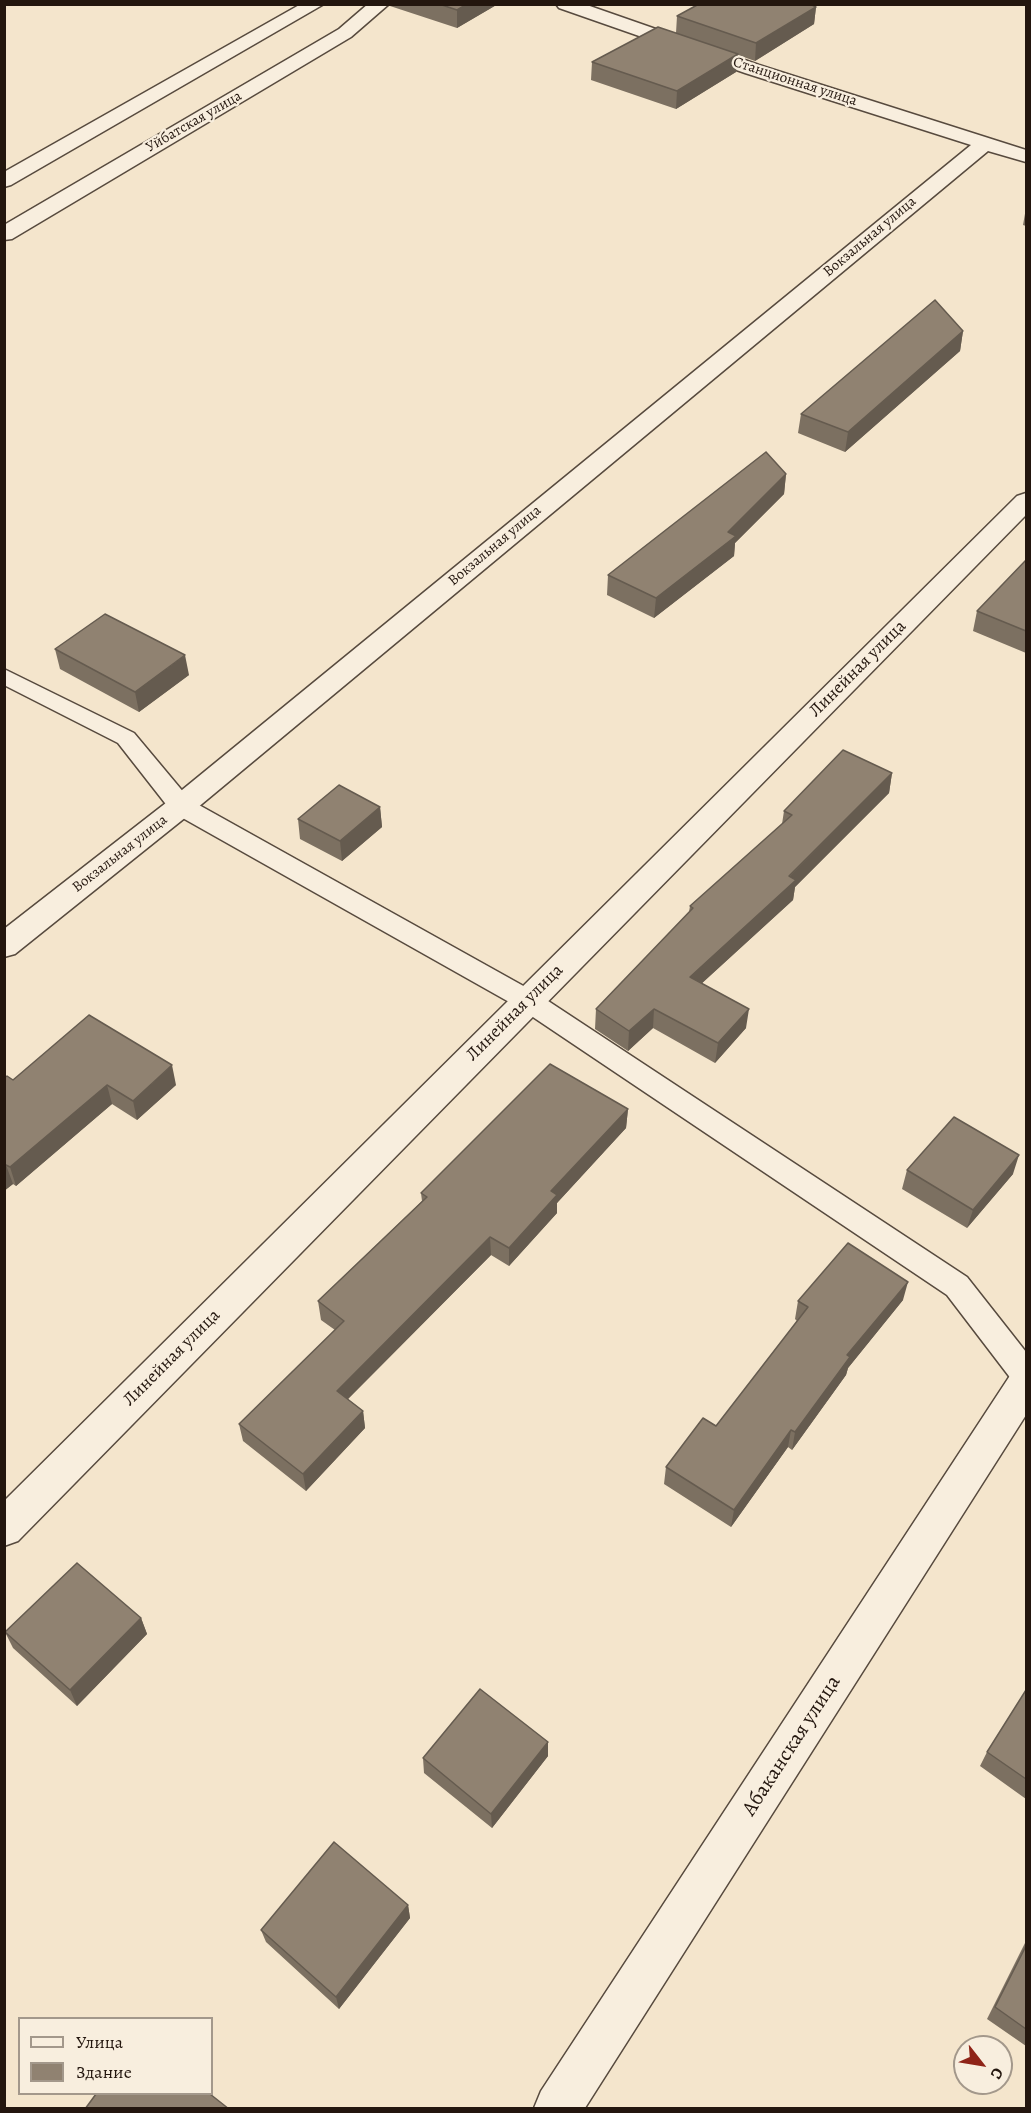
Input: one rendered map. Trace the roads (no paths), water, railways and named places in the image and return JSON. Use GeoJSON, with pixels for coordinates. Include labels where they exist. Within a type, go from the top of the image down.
{"type":"FeatureCollection","features":[{"type":"Feature","properties":{"kind":"street"},"geometry":{"type":"LineString","coordinates":[[4,181],[315,4]]}},
{"type":"Feature","properties":{"kind":"street","name":"Уйбатская улица"},"geometry":{"type":"LineString","coordinates":[[4,234],[345,33],[380,4]]}},
{"type":"Feature","properties":{"kind":"street","name":"Станционная улица"},"geometry":{"type":"LineString","coordinates":[[565,4],[752,69],[1026,156]]}},
{"type":"Feature","properties":{"kind":"street","name":"Вокзальная улица"},"geometry":{"type":"LineString","coordinates":[[4,946],[181,806],[984,144]]}},
{"type":"Feature","properties":{"kind":"street","name":"Линейная улица"},"geometry":{"type":"LineString","coordinates":[[4,1528],[1026,501]]}},
{"type":"Feature","properties":{"kind":"street","name":"Абаканская улица"},"geometry":{"type":"LineString","coordinates":[[558,2109],[1026,1383]]}},
{"type":"Feature","properties":{"kind":"lane"},"geometry":{"type":"LineString","coordinates":[[4,676],[126,738],[181,806],[527,1000],[957,1286],[1026,1375]]}}]}
